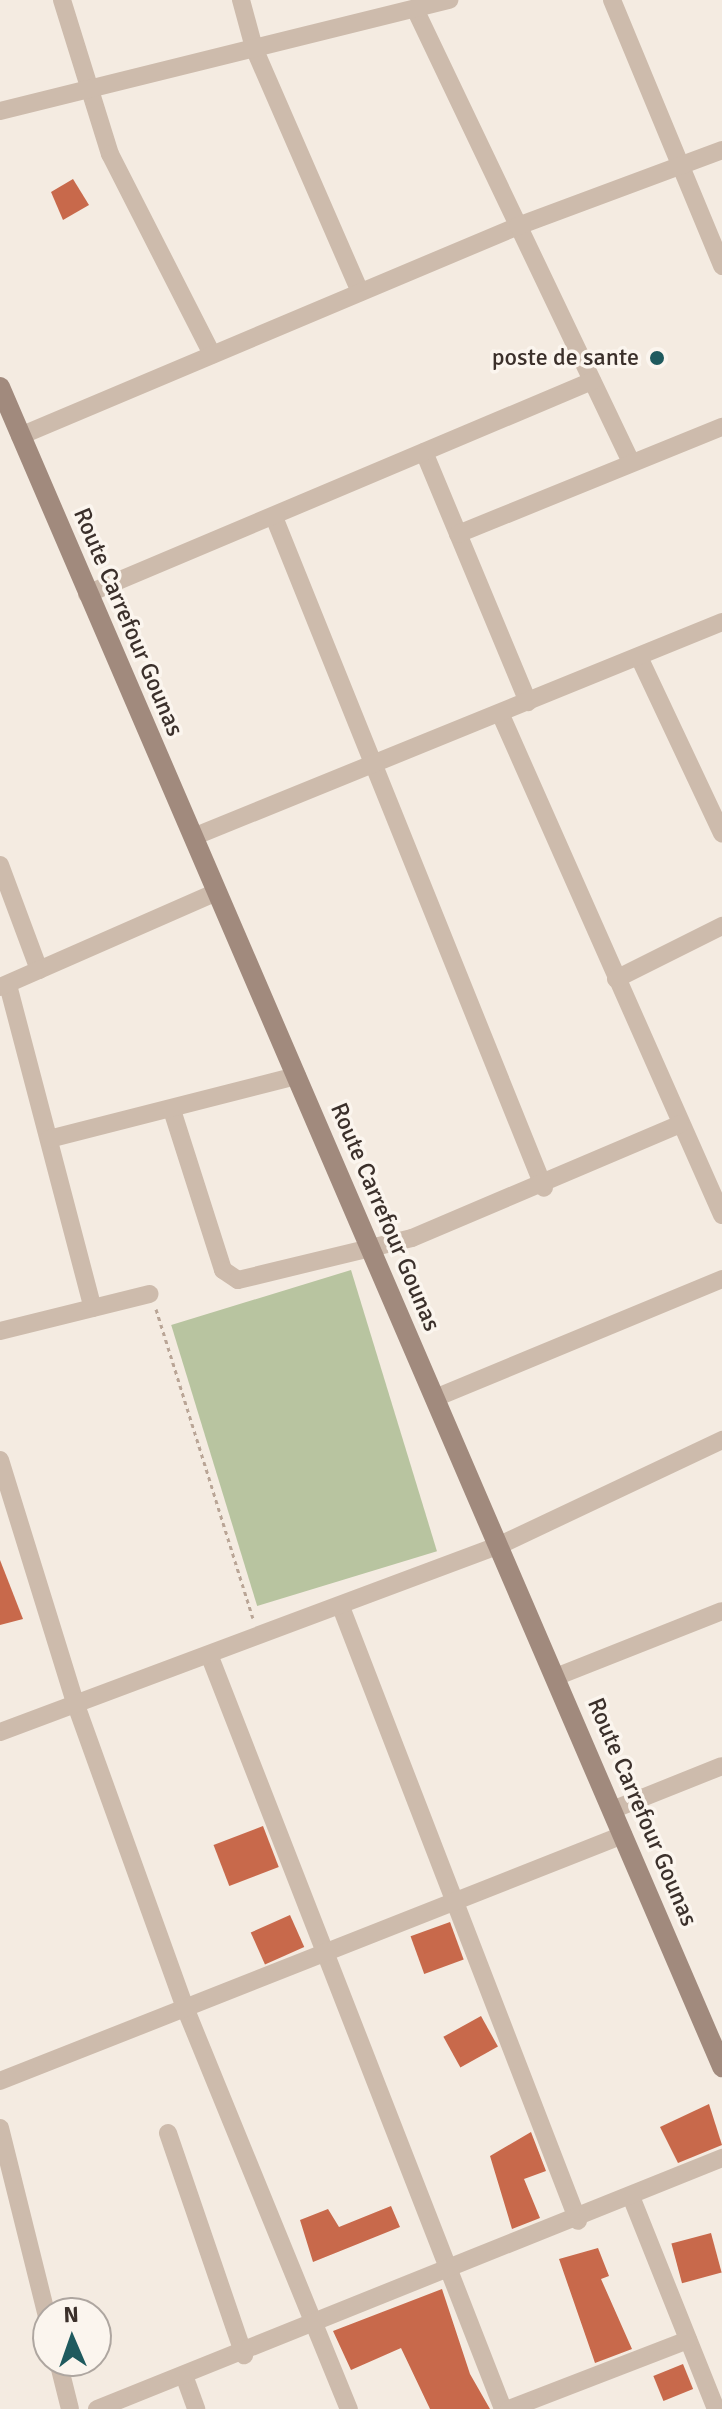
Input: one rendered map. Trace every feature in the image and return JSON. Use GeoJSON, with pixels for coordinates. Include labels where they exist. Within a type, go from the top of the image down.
{"type":"FeatureCollection","features":[{"type":"Feature","properties":{"kind":"main road","name":"Route Carrefour Gounas"},"geometry":{"type":"LineString","coordinates":[[0,387],[435,1398],[558,1676],[722,2067]]}},
{"type":"Feature","properties":{"kind":"street"},"geometry":{"type":"LineString","coordinates":[[62,0],[87,89],[124,182],[212,354]]}},
{"type":"Feature","properties":{"kind":"street"},"geometry":{"type":"LineString","coordinates":[[241,0],[254,48],[360,292]]}},
{"type":"Feature","properties":{"kind":"street"},"geometry":{"type":"LineString","coordinates":[[0,111],[450,0]]}},
{"type":"Feature","properties":{"kind":"street"},"geometry":{"type":"LineString","coordinates":[[612,0],[722,266]]}},
{"type":"Feature","properties":{"kind":"street"},"geometry":{"type":"LineString","coordinates":[[415,9],[631,462]]}},
{"type":"Feature","properties":{"kind":"street"},"geometry":{"type":"LineString","coordinates":[[20,436],[518,226],[722,150]]}},
{"type":"Feature","properties":{"kind":"street"},"geometry":{"type":"LineString","coordinates":[[87,594],[592,381]]}},
{"type":"Feature","properties":{"kind":"street"},"geometry":{"type":"LineString","coordinates":[[458,534],[722,427]]}},
{"type":"Feature","properties":{"kind":"street"},"geometry":{"type":"LineString","coordinates":[[424,452],[528,702]]}},
{"type":"Feature","properties":{"kind":"street"},"geometry":{"type":"LineString","coordinates":[[274,517],[544,1188]]}},
{"type":"Feature","properties":{"kind":"street"},"geometry":{"type":"LineString","coordinates":[[193,837],[376,766],[722,622]]}},
{"type":"Feature","properties":{"kind":"street"},"geometry":{"type":"LineString","coordinates":[[639,657],[714,798],[722,833]]}},
{"type":"Feature","properties":{"kind":"street"},"geometry":{"type":"LineString","coordinates":[[500,713],[722,1215]]}},
{"type":"Feature","properties":{"kind":"street"},"geometry":{"type":"LineString","coordinates":[[0,865],[39,970]]}},
{"type":"Feature","properties":{"kind":"street"},"geometry":{"type":"LineString","coordinates":[[93,1308],[49,1139],[4,986],[216,892]]}},
{"type":"Feature","properties":{"kind":"street"},"geometry":{"type":"LineString","coordinates":[[616,979],[722,926]]}},
{"type":"Feature","properties":{"kind":"street"},"geometry":{"type":"LineString","coordinates":[[49,1139],[297,1076]]}},
{"type":"Feature","properties":{"kind":"street"},"geometry":{"type":"LineString","coordinates":[[172,1110],[229,1278],[371,1250],[544,1188],[680,1124]]}},
{"type":"Feature","properties":{"kind":"street"},"geometry":{"type":"LineString","coordinates":[[435,1398],[722,1279]]}},
{"type":"Feature","properties":{"kind":"street"},"geometry":{"type":"LineString","coordinates":[[0,1331],[93,1308],[151,1298]]}},
{"type":"Feature","properties":{"kind":"street"},"geometry":{"type":"LineString","coordinates":[[0,1732],[210,1657],[500,1545],[722,1440]]}},
{"type":"Feature","properties":{"kind":"street"},"geometry":{"type":"LineString","coordinates":[[1,1470],[76,1705],[186,2010],[349,2409]]}},
{"type":"Feature","properties":{"kind":"street"},"geometry":{"type":"LineString","coordinates":[[341,1607],[578,2221]]}},
{"type":"Feature","properties":{"kind":"street"},"geometry":{"type":"LineString","coordinates":[[558,1676],[722,1611]]}},
{"type":"Feature","properties":{"kind":"street"},"geometry":{"type":"LineString","coordinates":[[210,1657],[321,1955],[506,2409],[688,2340]]}},
{"type":"Feature","properties":{"kind":"street"},"geometry":{"type":"LineString","coordinates":[[612,1810],[722,1766]]}},
{"type":"Feature","properties":{"kind":"street"},"geometry":{"type":"LineString","coordinates":[[0,2081],[623,1835]]}},
{"type":"Feature","properties":{"kind":"street"},"geometry":{"type":"LineString","coordinates":[[0,2128],[7,2189],[41,2297]]}},
{"type":"Feature","properties":{"kind":"street"},"geometry":{"type":"LineString","coordinates":[[168,2133],[244,2355]]}},
{"type":"Feature","properties":{"kind":"street"},"geometry":{"type":"LineString","coordinates":[[97,2409],[244,2355],[578,2221],[722,2158]]}},
{"type":"Feature","properties":{"kind":"street"},"geometry":{"type":"LineString","coordinates":[[632,2199],[716,2409]]}},
{"type":"Feature","properties":{"kind":"street"},"geometry":{"type":"LineString","coordinates":[[62,2377],[70,2409]]}},
{"type":"Feature","properties":{"kind":"street"},"geometry":{"type":"LineString","coordinates":[[185,2378],[196,2409]]}},
{"type":"Feature","properties":{"kind":"path"},"geometry":{"type":"LineString","coordinates":[[151,1298],[259,1638]]}},
{"type":"Feature","properties":{"kind":"green space"},"geometry":{"type":"Polygon","coordinates":[[[351,1270],[437,1551],[257,1606],[171,1325],[351,1270]]]}},
{"type":"Feature","properties":{"kind":"building"},"geometry":{"type":"Polygon","coordinates":[[[73,179],[89,205],[63,220],[51,192],[73,179]]]}},
{"type":"Feature","properties":{"kind":"building"},"geometry":{"type":"Polygon","coordinates":[[[0,1560],[23,1619],[0,1625],[0,1560]]]}},
{"type":"Feature","properties":{"kind":"building"},"geometry":{"type":"Polygon","coordinates":[[[263,1826],[279,1867],[229,1886],[214,1845],[263,1826]]]}},
{"type":"Feature","properties":{"kind":"building"},"geometry":{"type":"Polygon","coordinates":[[[290,1915],[304,1947],[265,1964],[251,1932],[290,1915]]]}},
{"type":"Feature","properties":{"kind":"building"},"geometry":{"type":"Polygon","coordinates":[[[450,1922],[464,1960],[424,1974],[411,1936],[450,1922]]]}},
{"type":"Feature","properties":{"kind":"building"},"geometry":{"type":"Polygon","coordinates":[[[481,2016],[498,2047],[460,2067],[443,2037],[481,2016]]]}},
{"type":"Feature","properties":{"kind":"building"},"geometry":{"type":"Polygon","coordinates":[[[709,2104],[722,2145],[678,2163],[660,2127],[709,2104]]]}},
{"type":"Feature","properties":{"kind":"building"},"geometry":{"type":"Polygon","coordinates":[[[531,2132],[546,2171],[524,2179],[540,2218],[512,2229],[490,2156],[531,2132]]]}},
{"type":"Feature","properties":{"kind":"building"},"geometry":{"type":"Polygon","coordinates":[[[391,2206],[400,2227],[313,2262],[300,2220],[328,2209],[339,2227],[391,2206]]]}},
{"type":"Feature","properties":{"kind":"building"},"geometry":{"type":"Polygon","coordinates":[[[711,2233],[722,2273],[682,2283],[671,2244],[711,2233]]]}},
{"type":"Feature","properties":{"kind":"building"},"geometry":{"type":"Polygon","coordinates":[[[598,2248],[609,2276],[601,2279],[632,2349],[595,2363],[559,2259],[598,2248]]]}},
{"type":"Feature","properties":{"kind":"building"},"geometry":{"type":"Polygon","coordinates":[[[442,2289],[470,2374],[490,2409],[430,2409],[401,2348],[351,2370],[333,2331],[442,2289]]]}},
{"type":"Feature","properties":{"kind":"building"},"geometry":{"type":"Polygon","coordinates":[[[683,2364],[693,2389],[663,2401],[653,2376],[683,2364]]]}},
{"type":"Feature","properties":{"kind":"place","name":"poste de sante"},"geometry":{"type":"Point","coordinates":[657,358]}}]}
